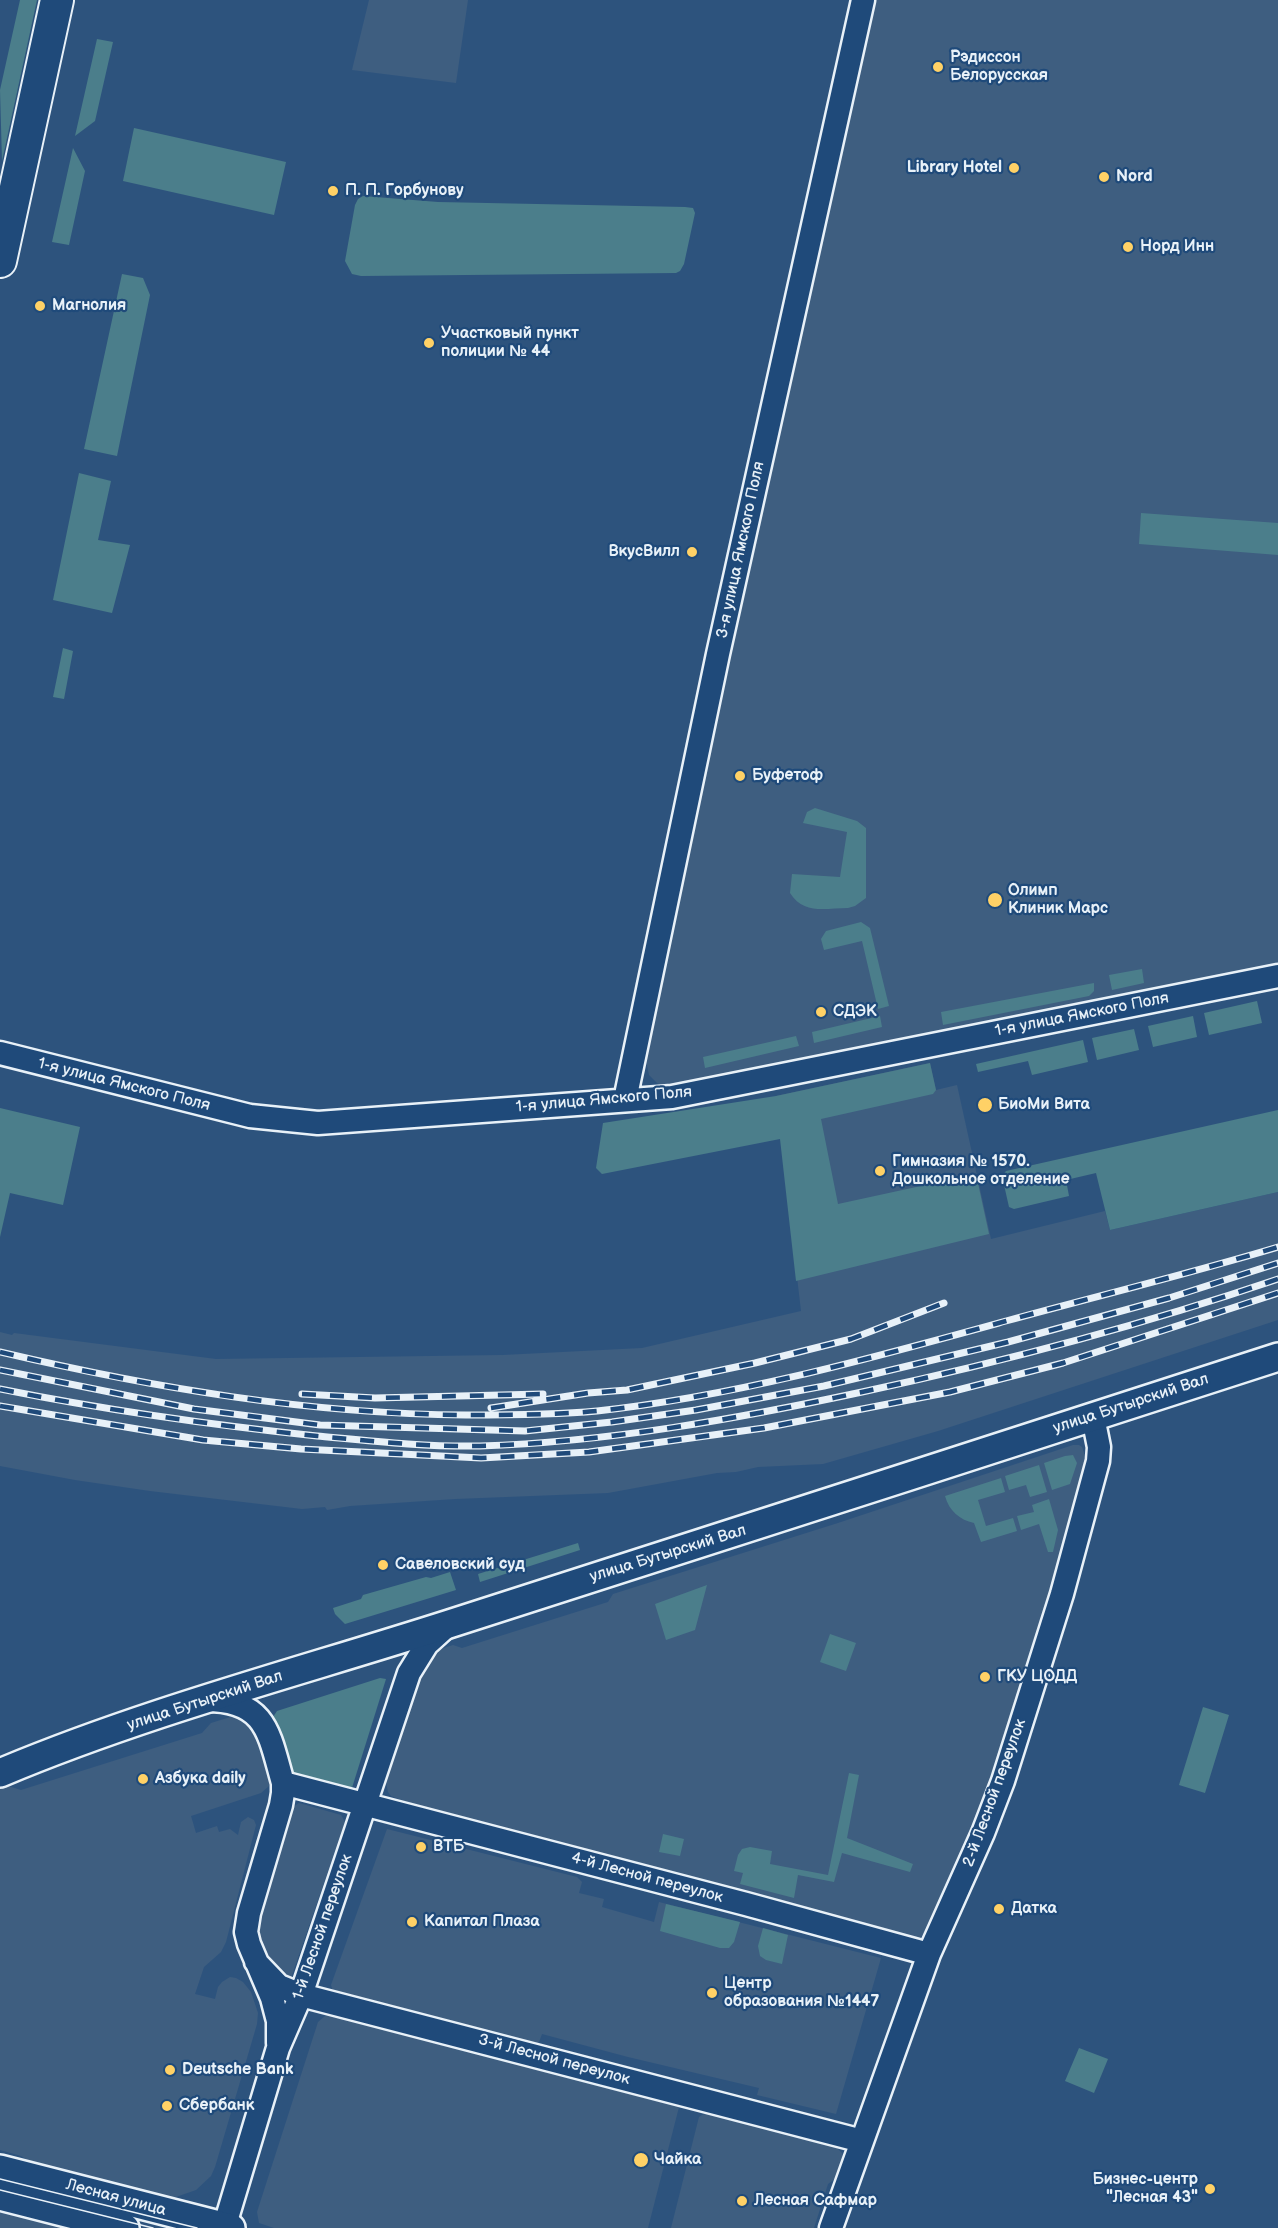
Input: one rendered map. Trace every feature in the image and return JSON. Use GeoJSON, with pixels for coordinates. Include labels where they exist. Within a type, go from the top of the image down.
{"type":"FeatureCollection","features":[{"type":"Feature","properties":{"kind":"main road"},"geometry":{"type":"LineString","coordinates":[[0,261],[57,0]]}},
{"type":"Feature","properties":{"kind":"street","name":"3-я улица Ямского Поля"},"geometry":{"type":"LineString","coordinates":[[625,1100],[721,644],[863,0]]}},
{"type":"Feature","properties":{"kind":"street","name":"1-я улица Ямского Поля"},"geometry":{"type":"LineString","coordinates":[[0,1053],[210,1107],[284,1121],[318,1124],[683,1095],[1278,976]]}},
{"type":"Feature","properties":{"kind":"street","name":"улица Бутырский Вал"},"geometry":{"type":"LineString","coordinates":[[0,1773],[58,1749],[204,1700],[449,1624],[1278,1357]]}},
{"type":"Feature","properties":{"kind":"street","name":"2-й Лесной переулок"},"geometry":{"type":"LineString","coordinates":[[831,2228],[929,1954],[967,1870],[1003,1781],[1065,1585],[1098,1461],[1100,1447],[1093,1417]]}},
{"type":"Feature","properties":{"kind":"street","name":"1-й Лесной переулок"},"geometry":{"type":"LineString","coordinates":[[227,2227],[278,2048],[301,1995],[409,1672],[427,1644],[449,1624]]}},
{"type":"Feature","properties":{"kind":"street","name":"1-й Лесной переулок"},"geometry":{"type":"LineString","coordinates":[[204,1700],[227,1700],[245,1706],[260,1718],[266,1729],[283,1784],[284,1793],[281,1805],[247,1922],[249,1944],[272,1998],[278,2021],[278,2048]]}},
{"type":"Feature","properties":{"kind":"street","name":"улица Бутырский Вал"},"geometry":{"type":"LineString","coordinates":[[0,1756],[58,1749]]}},
{"type":"Feature","properties":{"kind":"street"},"geometry":{"type":"LineString","coordinates":[[283,1784],[364,1804]]}},
{"type":"Feature","properties":{"kind":"street","name":"4-й Лесной переулок"},"geometry":{"type":"LineString","coordinates":[[364,1804],[929,1954]]}},
{"type":"Feature","properties":{"kind":"street","name":"3-й Лесной переулок"},"geometry":{"type":"LineString","coordinates":[[256,1962],[279,1986],[301,1995],[862,2140]]}},
{"type":"Feature","properties":{"kind":"street","name":"Лесная улица"},"geometry":{"type":"LineString","coordinates":[[0,2169],[136,2216],[227,2227]]}},
{"type":"Feature","properties":{"kind":"street","name":"Лесная улица"},"geometry":{"type":"LineString","coordinates":[[0,2196],[125,2228]]}},
{"type":"Feature","properties":{"kind":"shaded area"},"geometry":{"type":"Polygon","coordinates":[[[369,0],[468,0],[456,83],[352,70],[369,0]]]}},
{"type":"Feature","properties":{"kind":"shaded area"},"geometry":{"type":"Polygon","coordinates":[[[873,0],[1278,0],[1278,966],[666,1087],[657,1083],[649,1075],[645,1056],[873,0]]]}},
{"type":"Feature","properties":{"kind":"shaded area"},"geometry":{"type":"Polygon","coordinates":[[[930,1063],[936,1090],[957,1085],[991,1239],[1105,1211],[1110,1230],[1278,1192],[1278,1320],[938,1431],[823,1464],[758,1467],[608,1493],[455,1499],[350,1506],[327,1510],[325,1507],[302,1509],[150,1491],[0,1466],[0,1332],[216,1359],[503,1355],[642,1348],[801,1311],[776,1096],[930,1063]]]}},
{"type":"Feature","properties":{"kind":"shaded area"},"geometry":{"type":"Polygon","coordinates":[[[1073,1445],[1082,1447],[1086,1459],[1054,1589],[986,1801],[928,1929],[913,1942],[902,1939],[891,1930],[509,1831],[404,1801],[391,1796],[388,1792],[386,1782],[406,1701],[429,1653],[453,1645],[462,1648],[608,1602],[613,1594],[1073,1445]]]}},
{"type":"Feature","properties":{"kind":"shaded area"},"geometry":{"type":"Polygon","coordinates":[[[237,1715],[250,1723],[270,1780],[269,1786],[261,1793],[191,1816],[196,1833],[217,1826],[219,1832],[230,1829],[238,1835],[241,1822],[248,1817],[254,1820],[256,1825],[226,1942],[221,1952],[204,1967],[195,1994],[215,1999],[222,1982],[230,1977],[236,1978],[243,1982],[251,1992],[258,2013],[257,2024],[211,2176],[196,2190],[170,2199],[38,2167],[21,2156],[0,2150],[0,1789],[8,1786],[21,1790],[202,1733],[211,1723],[237,1715]]]}},
{"type":"Feature","properties":{"kind":"shaded area"},"geometry":{"type":"Polygon","coordinates":[[[299,1803],[341,1815],[345,1822],[291,1978],[268,1959],[257,1931],[259,1915],[287,1822],[293,1807],[299,1803]]]}},
{"type":"Feature","properties":{"kind":"shaded area"},"geometry":{"type":"Polygon","coordinates":[[[387,1829],[577,1877],[582,1882],[579,1893],[604,1899],[602,1907],[654,1922],[659,1902],[881,1958],[836,2114],[757,2095],[759,2088],[542,2034],[535,2045],[333,1992],[331,1985],[387,1829]]]}},
{"type":"Feature","properties":{"kind":"shaded area"},"geometry":{"type":"Polygon","coordinates":[[[330,2015],[679,2107],[648,2228],[274,2228],[259,2223],[257,2212],[318,2022],[330,2015]]]}},
{"type":"Feature","properties":{"kind":"shaded area","name":"Лесная Сафмар"},"geometry":{"type":"Polygon","coordinates":[[[709,2113],[836,2147],[842,2153],[844,2163],[839,2176],[828,2184],[814,2228],[671,2228],[699,2117],[709,2113]]]}},
{"type":"Feature","properties":{"kind":"shaded area"},"geometry":{"type":"Polygon","coordinates":[[[0,2201],[104,2228],[0,2228],[0,2201]]]}},
{"type":"Feature","properties":{"kind":"green space"},"geometry":{"type":"Polygon","coordinates":[[[20,0],[37,0],[2,161],[0,90],[20,0]]]}},
{"type":"Feature","properties":{"kind":"green space"},"geometry":{"type":"Polygon","coordinates":[[[97,39],[113,42],[95,121],[75,136],[97,39]]]}},
{"type":"Feature","properties":{"kind":"green space"},"geometry":{"type":"Polygon","coordinates":[[[134,128],[286,162],[274,215],[123,181],[134,128]]]}},
{"type":"Feature","properties":{"kind":"green space"},"geometry":{"type":"Polygon","coordinates":[[[73,148],[85,171],[69,245],[52,242],[73,148]]]}},
{"type":"Feature","properties":{"kind":"green space"},"geometry":{"type":"Polygon","coordinates":[[[363,196],[438,202],[685,207],[693,208],[695,213],[684,264],[676,273],[361,276],[352,274],[345,261],[355,205],[363,196]]]}},
{"type":"Feature","properties":{"kind":"green space"},"geometry":{"type":"Polygon","coordinates":[[[122,274],[143,278],[150,295],[117,456],[84,449],[122,274]]]}},
{"type":"Feature","properties":{"kind":"green space"},"geometry":{"type":"Polygon","coordinates":[[[79,473],[111,481],[98,540],[130,545],[112,613],[53,600],[79,473]]]}},
{"type":"Feature","properties":{"kind":"green space"},"geometry":{"type":"Polygon","coordinates":[[[1141,513],[1278,523],[1278,555],[1139,544],[1141,513]]]}},
{"type":"Feature","properties":{"kind":"green space"},"geometry":{"type":"Polygon","coordinates":[[[63,648],[73,651],[64,699],[53,697],[63,648]]]}},
{"type":"Feature","properties":{"kind":"green space"},"geometry":{"type":"Polygon","coordinates":[[[815,808],[857,821],[866,828],[866,898],[855,906],[816,909],[802,905],[790,893],[792,874],[840,877],[847,832],[803,823],[807,812],[815,808]]]}},
{"type":"Feature","properties":{"kind":"green space"},"geometry":{"type":"Polygon","coordinates":[[[861,922],[870,928],[889,1006],[878,1009],[862,941],[824,950],[821,939],[826,931],[861,922]]]}},
{"type":"Feature","properties":{"kind":"green space"},"geometry":{"type":"Polygon","coordinates":[[[1142,969],[1144,983],[1112,990],[1109,975],[1142,969]]]}},
{"type":"Feature","properties":{"kind":"green space"},"geometry":{"type":"Polygon","coordinates":[[[1094,983],[1094,991],[1089,996],[943,1025],[941,1012],[1094,983]]]}},
{"type":"Feature","properties":{"kind":"green space"},"geometry":{"type":"Polygon","coordinates":[[[1257,1001],[1262,1023],[1209,1035],[1204,1013],[1257,1001]]]}},
{"type":"Feature","properties":{"kind":"green space"},"geometry":{"type":"Polygon","coordinates":[[[880,1016],[882,1027],[814,1043],[812,1032],[880,1016]]]}},
{"type":"Feature","properties":{"kind":"green space"},"geometry":{"type":"Polygon","coordinates":[[[1193,1016],[1197,1037],[1153,1047],[1148,1026],[1193,1016]]]}},
{"type":"Feature","properties":{"kind":"green space"},"geometry":{"type":"Polygon","coordinates":[[[1134,1029],[1139,1050],[1097,1060],[1092,1038],[1134,1029]]]}},
{"type":"Feature","properties":{"kind":"green space"},"geometry":{"type":"Polygon","coordinates":[[[796,1036],[799,1046],[705,1068],[703,1057],[796,1036]]]}},
{"type":"Feature","properties":{"kind":"green space"},"geometry":{"type":"Polygon","coordinates":[[[1083,1040],[1088,1062],[1032,1075],[1028,1061],[978,1072],[976,1064],[1083,1040]]]}},
{"type":"Feature","properties":{"kind":"green space","name":"Гимназия № 1570. Дошкольное отделение"},"geometry":{"type":"Polygon","coordinates":[[[930,1063],[936,1090],[933,1094],[821,1119],[838,1204],[976,1174],[989,1234],[796,1281],[780,1139],[602,1174],[596,1168],[603,1123],[776,1096],[930,1063]]]}},
{"type":"Feature","properties":{"kind":"green space"},"geometry":{"type":"Polygon","coordinates":[[[0,1108],[80,1127],[63,1205],[10,1193],[0,1237],[0,1108]]]}},
{"type":"Feature","properties":{"kind":"green space"},"geometry":{"type":"Polygon","coordinates":[[[1278,1110],[1278,1192],[1110,1230],[1096,1173],[1066,1180],[1069,1196],[1014,1209],[1009,1207],[1002,1176],[1006,1171],[1278,1110]]]}},
{"type":"Feature","properties":{"kind":"green space"},"geometry":{"type":"Polygon","coordinates":[[[1073,1455],[1077,1463],[1070,1484],[1052,1490],[1044,1463],[1073,1455]]]}},
{"type":"Feature","properties":{"kind":"green space"},"geometry":{"type":"Polygon","coordinates":[[[1039,1465],[1047,1492],[1030,1497],[1026,1485],[1009,1490],[1005,1476],[1039,1465]]]}},
{"type":"Feature","properties":{"kind":"green space"},"geometry":{"type":"Polygon","coordinates":[[[1001,1478],[1005,1492],[978,1500],[986,1526],[1013,1518],[1017,1531],[981,1542],[974,1523],[956,1514],[949,1506],[945,1496],[1001,1478]]]}},
{"type":"Feature","properties":{"kind":"green space"},"geometry":{"type":"Polygon","coordinates":[[[1049,1499],[1058,1530],[1053,1552],[1048,1552],[1039,1524],[1021,1530],[1017,1516],[1034,1512],[1032,1505],[1049,1499]]]}},
{"type":"Feature","properties":{"kind":"green space"},"geometry":{"type":"Polygon","coordinates":[[[578,1543],[580,1550],[480,1582],[478,1574],[578,1543]]]}},
{"type":"Feature","properties":{"kind":"green space"},"geometry":{"type":"Polygon","coordinates":[[[450,1572],[456,1590],[345,1624],[335,1614],[333,1608],[361,1599],[363,1595],[450,1572]]]}},
{"type":"Feature","properties":{"kind":"green space"},"geometry":{"type":"Polygon","coordinates":[[[707,1585],[695,1630],[666,1640],[655,1604],[707,1585]]]}},
{"type":"Feature","properties":{"kind":"green space"},"geometry":{"type":"Polygon","coordinates":[[[830,1634],[856,1643],[846,1671],[820,1662],[830,1634]]]}},
{"type":"Feature","properties":{"kind":"green space"},"geometry":{"type":"Polygon","coordinates":[[[380,1678],[386,1679],[351,1791],[287,1774],[283,1746],[273,1717],[277,1711],[380,1678]]]}},
{"type":"Feature","properties":{"kind":"green space"},"geometry":{"type":"Polygon","coordinates":[[[1203,1707],[1229,1715],[1205,1793],[1179,1785],[1203,1707]]]}},
{"type":"Feature","properties":{"kind":"green space"},"geometry":{"type":"Polygon","coordinates":[[[849,1773],[859,1775],[847,1838],[913,1864],[910,1872],[842,1853],[834,1882],[798,1875],[794,1898],[740,1884],[743,1873],[734,1871],[738,1855],[742,1849],[750,1847],[772,1851],[770,1864],[828,1875],[849,1773]]]}},
{"type":"Feature","properties":{"kind":"green space"},"geometry":{"type":"Polygon","coordinates":[[[663,1834],[684,1839],[680,1856],[659,1852],[663,1834]]]}},
{"type":"Feature","properties":{"kind":"green space"},"geometry":{"type":"Polygon","coordinates":[[[666,1904],[740,1922],[734,1942],[729,1948],[720,1948],[660,1931],[666,1904]]]}},
{"type":"Feature","properties":{"kind":"green space"},"geometry":{"type":"Polygon","coordinates":[[[763,1928],[788,1935],[782,1964],[760,1956],[758,1946],[763,1928]]]}},
{"type":"Feature","properties":{"kind":"green space"},"geometry":{"type":"Polygon","coordinates":[[[1079,2048],[1108,2059],[1094,2093],[1065,2081],[1079,2048]]]}},
{"type":"Feature","properties":{"kind":"tram line"},"geometry":{"type":"LineString","coordinates":[[0,2179],[197,2228]]}},
{"type":"Feature","properties":{"kind":"tram line"},"geometry":{"type":"LineString","coordinates":[[0,2190],[153,2228]]}},
{"type":"Feature","properties":{"kind":"railway"},"geometry":{"type":"LineString","coordinates":[[0,1352],[115,1377],[232,1397],[348,1410],[466,1415],[597,1411],[701,1396],[803,1374],[905,1349],[1278,1247]]}},
{"type":"Feature","properties":{"kind":"railway"},"geometry":{"type":"LineString","coordinates":[[0,1370],[194,1409],[320,1425],[525,1431],[696,1410],[824,1386],[1008,1342],[1169,1298],[1278,1263]]}},
{"type":"Feature","properties":{"kind":"railway"},"geometry":{"type":"LineString","coordinates":[[0,1389],[79,1404],[198,1422],[378,1442],[480,1446],[576,1440],[720,1420],[914,1380],[1124,1327],[1278,1279]]}},
{"type":"Feature","properties":{"kind":"railway"},"geometry":{"type":"LineString","coordinates":[[0,1406],[203,1440],[301,1449],[481,1458],[589,1452],[764,1428],[950,1392],[1063,1363],[1278,1293]]}},
{"type":"Feature","properties":{"kind":"railway"},"geometry":{"type":"LineString","coordinates":[[491,1408],[588,1393],[627,1390],[755,1363],[851,1339],[944,1303]]}},
{"type":"Feature","properties":{"kind":"railway"},"geometry":{"type":"LineString","coordinates":[[302,1394],[375,1398],[543,1394]]}},
{"type":"Feature","properties":{"kind":"place","name":"Рэдиссон Белорусская"},"geometry":{"type":"Point","coordinates":[938,67]}},
{"type":"Feature","properties":{"kind":"place","name":"Library Hotel"},"geometry":{"type":"Point","coordinates":[1014,168]}},
{"type":"Feature","properties":{"kind":"place","name":"Nord"},"geometry":{"type":"Point","coordinates":[1104,177]}},
{"type":"Feature","properties":{"kind":"place","name":"П. П. Горбунову"},"geometry":{"type":"Point","coordinates":[333,191]}},
{"type":"Feature","properties":{"kind":"place","name":"Норд Инн"},"geometry":{"type":"Point","coordinates":[1128,247]}},
{"type":"Feature","properties":{"kind":"place","name":"Магнолия"},"geometry":{"type":"Point","coordinates":[40,306]}},
{"type":"Feature","properties":{"kind":"place","name":"Участковый пункт полиции № 44"},"geometry":{"type":"Point","coordinates":[429,343]}},
{"type":"Feature","properties":{"kind":"place","name":"ВкусВилл"},"geometry":{"type":"Point","coordinates":[692,552]}},
{"type":"Feature","properties":{"kind":"place","name":"Буфетоф"},"geometry":{"type":"Point","coordinates":[740,776]}},
{"type":"Feature","properties":{"kind":"place","name":"Олимп Клиник Марс"},"geometry":{"type":"Point","coordinates":[995,900]}},
{"type":"Feature","properties":{"kind":"place","name":"СДЭК"},"geometry":{"type":"Point","coordinates":[821,1012]}},
{"type":"Feature","properties":{"kind":"place","name":"БиоМи Вита"},"geometry":{"type":"Point","coordinates":[985,1105]}},
{"type":"Feature","properties":{"kind":"place","name":"Гимназия № 1570. Дошкольное отделение"},"geometry":{"type":"Point","coordinates":[880,1171]}},
{"type":"Feature","properties":{"kind":"place","name":"Савеловский cуд"},"geometry":{"type":"Point","coordinates":[383,1565]}},
{"type":"Feature","properties":{"kind":"place","name":"ГКУ ЦОДД"},"geometry":{"type":"Point","coordinates":[985,1677]}},
{"type":"Feature","properties":{"kind":"place","name":"Азбука daily"},"geometry":{"type":"Point","coordinates":[143,1779]}},
{"type":"Feature","properties":{"kind":"place","name":"ВТБ"},"geometry":{"type":"Point","coordinates":[421,1847]}},
{"type":"Feature","properties":{"kind":"place","name":"Датка"},"geometry":{"type":"Point","coordinates":[999,1909]}},
{"type":"Feature","properties":{"kind":"place","name":"Капитал Плаза"},"geometry":{"type":"Point","coordinates":[412,1922]}},
{"type":"Feature","properties":{"kind":"place","name":"Центр образования №1447"},"geometry":{"type":"Point","coordinates":[712,1993]}},
{"type":"Feature","properties":{"kind":"place","name":"Deutsche Bank"},"geometry":{"type":"Point","coordinates":[170,2070]}},
{"type":"Feature","properties":{"kind":"place","name":"Сбербанк"},"geometry":{"type":"Point","coordinates":[167,2106]}},
{"type":"Feature","properties":{"kind":"place","name":"Чайка"},"geometry":{"type":"Point","coordinates":[641,2160]}},
{"type":"Feature","properties":{"kind":"place","name":"Бизнес-центр \"Лесная 43\""},"geometry":{"type":"Point","coordinates":[1210,2189]}},
{"type":"Feature","properties":{"kind":"place","name":"Лесная Сафмар"},"geometry":{"type":"Point","coordinates":[742,2201]}}]}
